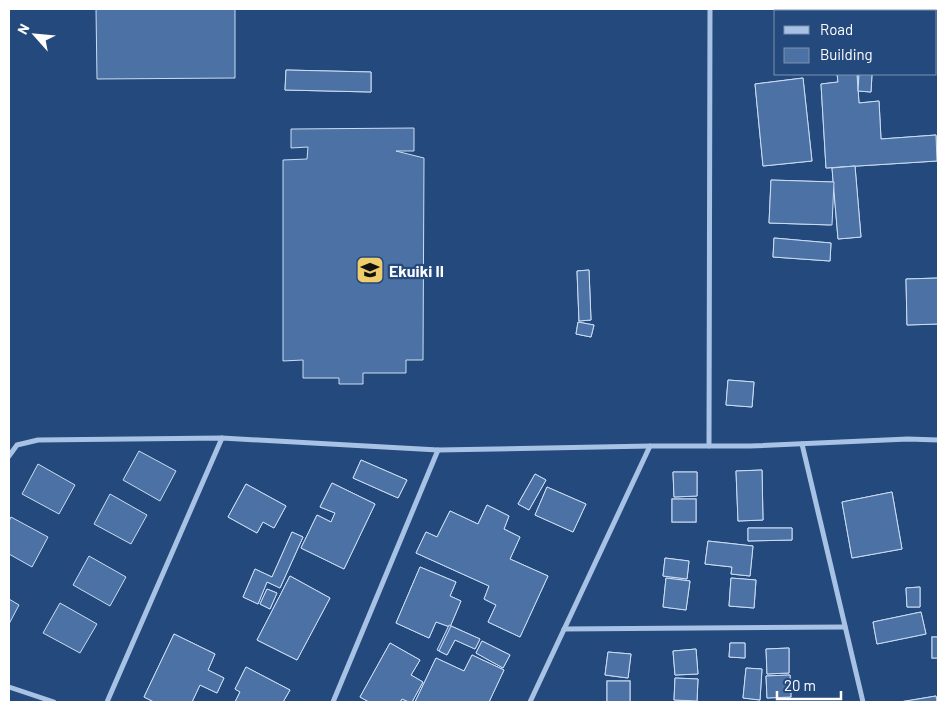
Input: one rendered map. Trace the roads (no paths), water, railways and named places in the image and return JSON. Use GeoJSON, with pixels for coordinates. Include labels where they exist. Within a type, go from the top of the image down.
{"type":"FeatureCollection","features":[{"type":"Feature","properties":{"kind":"street"},"geometry":{"type":"LineString","coordinates":[[710,9],[710,446]]}},
{"type":"Feature","properties":{"kind":"street"},"geometry":{"type":"LineString","coordinates":[[107,702],[222,438]]}},
{"type":"Feature","properties":{"kind":"street"},"geometry":{"type":"LineString","coordinates":[[9,456],[17,445],[38,440],[222,438],[438,450],[802,444],[908,439],[938,440]]}},
{"type":"Feature","properties":{"kind":"street"},"geometry":{"type":"LineString","coordinates":[[802,444],[863,702]]}},
{"type":"Feature","properties":{"kind":"street"},"geometry":{"type":"LineString","coordinates":[[530,702],[650,446]]}},
{"type":"Feature","properties":{"kind":"street"},"geometry":{"type":"LineString","coordinates":[[333,702],[438,450]]}},
{"type":"Feature","properties":{"kind":"street"},"geometry":{"type":"LineString","coordinates":[[564,629],[845,627]]}},
{"type":"Feature","properties":{"kind":"street"},"geometry":{"type":"LineString","coordinates":[[9,687],[54,702]]}},
{"type":"Feature","properties":{"kind":"place","name":"Ekuiki II"},"geometry":{"type":"Point","coordinates":[370,270]}}]}
